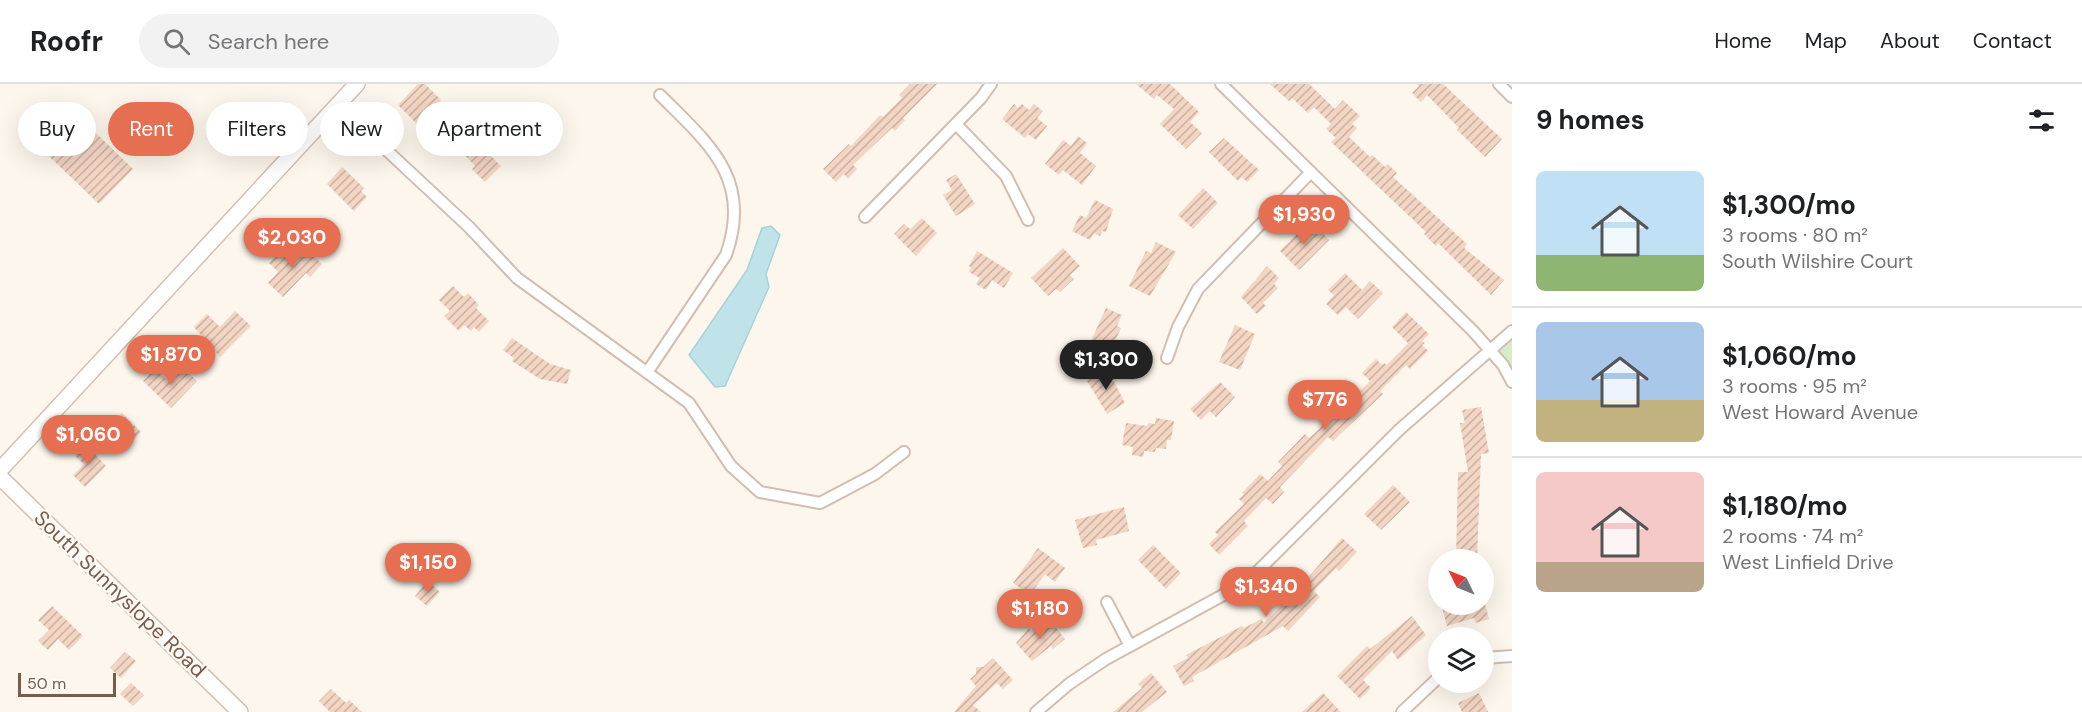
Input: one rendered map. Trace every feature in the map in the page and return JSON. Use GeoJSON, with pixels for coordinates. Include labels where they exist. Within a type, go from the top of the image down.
{"type":"FeatureCollection","features":[{"type":"Feature","properties":{"kind":"street"},"geometry":{"type":"LineString","coordinates":[[341,102],[357,84]]}},
{"type":"Feature","properties":{"kind":"street"},"geometry":{"type":"LineString","coordinates":[[865,217],[956,124],[991,84]]}},
{"type":"Feature","properties":{"kind":"street"},"geometry":{"type":"LineString","coordinates":[[1221,84],[1490,349],[1512,381]]}},
{"type":"Feature","properties":{"kind":"street"},"geometry":{"type":"LineString","coordinates":[[1499,84],[1512,97]]}},
{"type":"Feature","properties":{"kind":"street"},"geometry":{"type":"LineString","coordinates":[[648,371],[726,255],[734,233],[734,189],[710,145],[660,94]]}},
{"type":"Feature","properties":{"kind":"street"},"geometry":{"type":"LineString","coordinates":[[0,470],[320,124]]}},
{"type":"Feature","properties":{"kind":"street"},"geometry":{"type":"LineString","coordinates":[[956,124],[1006,176],[1028,220]]}},
{"type":"Feature","properties":{"kind":"street"},"geometry":{"type":"LineString","coordinates":[[391,156],[470,227],[517,278],[689,403],[730,466],[760,492],[820,503],[875,474],[904,452]]}},
{"type":"Feature","properties":{"kind":"street"},"geometry":{"type":"LineString","coordinates":[[1167,358],[1183,317],[1198,289],[1311,172]]}},
{"type":"Feature","properties":{"kind":"street"},"geometry":{"type":"LineString","coordinates":[[1036,712],[1069,684],[1130,646],[1230,593],[1254,577],[1399,430],[1512,331]]}},
{"type":"Feature","properties":{"kind":"street","name":"South Sunnyslope Road"},"geometry":{"type":"LineString","coordinates":[[0,477],[240,712]]}},
{"type":"Feature","properties":{"kind":"street"},"geometry":{"type":"LineString","coordinates":[[1107,602],[1130,646]]}},
{"type":"Feature","properties":{"kind":"street"},"geometry":{"type":"LineString","coordinates":[[1494,657],[1512,656]]}},
{"type":"Feature","properties":{"kind":"street"},"geometry":{"type":"LineString","coordinates":[[1402,712],[1428,687]]}},
{"type":"Feature","properties":{"kind":"green space"},"geometry":{"type":"Polygon","coordinates":[[[1512,331],[1512,382],[1490,349],[1512,331]]]}},
{"type":"Feature","properties":{"kind":"water"},"geometry":{"type":"Polygon","coordinates":[[[771,226],[780,235],[766,274],[769,287],[725,386],[715,387],[689,355],[747,270],[762,228],[771,226]]]}},
{"type":"Feature","properties":{"kind":"building"},"geometry":{"type":"Polygon","coordinates":[[[418,84],[425,84],[441,100],[439,102],[416,102],[416,123],[404,111],[404,102],[401,102],[418,84]]]}},
{"type":"Feature","properties":{"kind":"building"},"geometry":{"type":"Polygon","coordinates":[[[910,84],[937,84],[903,118],[905,120],[895,131],[892,128],[853,165],[857,169],[848,179],[844,174],[836,182],[823,169],[849,144],[851,146],[880,115],[883,117],[902,98],[899,95],[910,84]]]}},
{"type":"Feature","properties":{"kind":"building"},"geometry":{"type":"Polygon","coordinates":[[[1136,84],[1170,84],[1199,112],[1190,122],[1202,133],[1186,149],[1160,124],[1174,109],[1157,95],[1154,99],[1136,84]]]}},
{"type":"Feature","properties":{"kind":"building"},"geometry":{"type":"Polygon","coordinates":[[[1270,84],[1309,84],[1335,109],[1343,100],[1360,116],[1352,124],[1357,128],[1349,137],[1370,157],[1372,155],[1385,167],[1388,164],[1397,173],[1393,177],[1467,244],[1464,248],[1504,280],[1491,295],[1438,243],[1436,246],[1424,234],[1426,232],[1331,142],[1336,138],[1326,129],[1331,124],[1314,107],[1308,113],[1292,98],[1289,101],[1270,84]]]}},
{"type":"Feature","properties":{"kind":"building"},"geometry":{"type":"Polygon","coordinates":[[[1417,84],[1443,84],[1502,139],[1485,157],[1457,130],[1459,128],[1427,95],[1421,102],[1412,93],[1419,86],[1417,84]]]}},
{"type":"Feature","properties":{"kind":"building"},"geometry":{"type":"Polygon","coordinates":[[[1014,104],[1018,108],[1022,104],[1029,110],[1034,104],[1043,111],[1037,118],[1047,126],[1036,140],[1028,134],[1025,138],[1002,119],[1014,104]]]}},
{"type":"Feature","properties":{"kind":"building"},"geometry":{"type":"Polygon","coordinates":[[[96,133],[108,145],[108,156],[120,156],[133,169],[99,204],[49,156],[96,156],[96,133]]]}},
{"type":"Feature","properties":{"kind":"building"},"geometry":{"type":"Polygon","coordinates":[[[1078,136],[1087,143],[1080,153],[1096,166],[1082,185],[1063,170],[1059,175],[1045,164],[1063,140],[1071,146],[1078,136]]]}},
{"type":"Feature","properties":{"kind":"building"},"geometry":{"type":"Polygon","coordinates":[[[1224,138],[1259,170],[1247,182],[1242,177],[1238,181],[1209,152],[1224,138]]]}},
{"type":"Feature","properties":{"kind":"building"},"geometry":{"type":"Polygon","coordinates":[[[466,156],[491,156],[501,166],[485,182],[472,169],[475,166],[466,156]]]}},
{"type":"Feature","properties":{"kind":"building"},"geometry":{"type":"Polygon","coordinates":[[[342,167],[364,188],[361,191],[367,197],[354,211],[327,184],[342,167]]]}},
{"type":"Feature","properties":{"kind":"building"},"geometry":{"type":"Polygon","coordinates":[[[956,174],[975,204],[956,216],[943,195],[952,190],[946,180],[956,174]]]}},
{"type":"Feature","properties":{"kind":"building"},"geometry":{"type":"Polygon","coordinates":[[[1203,188],[1218,203],[1193,229],[1178,215],[1203,188]]]}},
{"type":"Feature","properties":{"kind":"building"},"geometry":{"type":"Polygon","coordinates":[[[1095,200],[1113,209],[1106,232],[1102,231],[1100,236],[1094,233],[1090,240],[1072,231],[1080,215],[1086,218],[1095,200]]]}},
{"type":"Feature","properties":{"kind":"building"},"geometry":{"type":"Polygon","coordinates":[[[922,218],[937,233],[916,256],[894,234],[904,224],[910,229],[922,218]]]}},
{"type":"Feature","properties":{"kind":"building"},"geometry":{"type":"Polygon","coordinates":[[[1310,221],[1329,240],[1299,270],[1280,251],[1310,221]]]}},
{"type":"Feature","properties":{"kind":"building"},"geometry":{"type":"Polygon","coordinates":[[[1156,242],[1176,252],[1150,296],[1129,286],[1146,251],[1151,253],[1156,242]]]}},
{"type":"Feature","properties":{"kind":"building"},"geometry":{"type":"Polygon","coordinates":[[[303,246],[322,264],[310,277],[306,273],[283,297],[268,283],[278,272],[269,263],[283,248],[293,257],[303,246]]]}},
{"type":"Feature","properties":{"kind":"building"},"geometry":{"type":"Polygon","coordinates":[[[1063,248],[1080,266],[1070,275],[1074,279],[1060,292],[1056,289],[1048,296],[1031,278],[1063,248]]]}},
{"type":"Feature","properties":{"kind":"building"},"geometry":{"type":"Polygon","coordinates":[[[977,251],[1013,273],[1004,288],[992,280],[986,290],[976,284],[980,278],[969,272],[971,268],[969,266],[977,251]]]}},
{"type":"Feature","properties":{"kind":"building"},"geometry":{"type":"Polygon","coordinates":[[[1267,266],[1279,278],[1274,284],[1278,288],[1263,303],[1266,306],[1257,314],[1241,297],[1267,266]]]}},
{"type":"Feature","properties":{"kind":"building"},"geometry":{"type":"Polygon","coordinates":[[[1345,273],[1362,290],[1370,281],[1383,293],[1358,319],[1346,307],[1338,315],[1326,304],[1334,295],[1328,290],[1345,273]]]}},
{"type":"Feature","properties":{"kind":"building"},"geometry":{"type":"Polygon","coordinates":[[[453,286],[464,297],[468,293],[479,305],[476,308],[489,321],[479,332],[474,327],[471,331],[464,325],[459,331],[444,316],[450,311],[439,300],[453,286]]]}},
{"type":"Feature","properties":{"kind":"building"},"geometry":{"type":"Polygon","coordinates":[[[1106,308],[1122,315],[1117,326],[1121,328],[1110,352],[1090,343],[1106,308]]]}},
{"type":"Feature","properties":{"kind":"building"},"geometry":{"type":"Polygon","coordinates":[[[235,311],[251,326],[220,357],[194,327],[207,314],[220,327],[235,311]]]}},
{"type":"Feature","properties":{"kind":"building"},"geometry":{"type":"Polygon","coordinates":[[[1406,312],[1429,334],[1422,341],[1425,343],[1422,345],[1428,351],[1410,369],[1406,365],[1380,391],[1383,394],[1333,441],[1328,437],[1280,487],[1284,492],[1273,504],[1266,498],[1244,521],[1248,526],[1219,555],[1209,544],[1218,535],[1215,532],[1244,504],[1239,499],[1244,494],[1242,493],[1260,474],[1268,481],[1282,466],[1278,462],[1305,434],[1309,438],[1370,381],[1362,373],[1376,359],[1382,365],[1384,363],[1387,365],[1408,343],[1392,327],[1406,312]]]}},
{"type":"Feature","properties":{"kind":"building"},"geometry":{"type":"Polygon","coordinates":[[[1235,325],[1255,334],[1240,370],[1219,362],[1235,325]]]}},
{"type":"Feature","properties":{"kind":"building"},"geometry":{"type":"Polygon","coordinates":[[[512,338],[550,364],[571,370],[567,384],[540,379],[512,361],[514,358],[503,350],[512,338]]]}},
{"type":"Feature","properties":{"kind":"building"},"geometry":{"type":"Polygon","coordinates":[[[182,367],[197,381],[171,408],[143,381],[155,369],[168,381],[182,367]]]}},
{"type":"Feature","properties":{"kind":"building"},"geometry":{"type":"Polygon","coordinates":[[[1107,368],[1125,403],[1107,414],[1087,381],[1107,368]]]}},
{"type":"Feature","properties":{"kind":"building"},"geometry":{"type":"Polygon","coordinates":[[[1220,382],[1235,397],[1216,417],[1210,411],[1201,420],[1190,409],[1220,382]]]}},
{"type":"Feature","properties":{"kind":"building"},"geometry":{"type":"Polygon","coordinates":[[[1481,407],[1489,453],[1481,454],[1477,549],[1456,549],[1458,472],[1468,472],[1460,423],[1465,423],[1462,410],[1481,407]]]}},
{"type":"Feature","properties":{"kind":"building"},"geometry":{"type":"Polygon","coordinates":[[[122,413],[141,432],[129,445],[126,442],[119,450],[108,439],[114,433],[111,431],[115,428],[111,424],[122,413]]]}},
{"type":"Feature","properties":{"kind":"building"},"geometry":{"type":"Polygon","coordinates":[[[1156,418],[1174,421],[1171,440],[1167,440],[1166,449],[1156,448],[1155,452],[1144,451],[1143,457],[1132,455],[1133,447],[1122,445],[1126,423],[1147,426],[1149,423],[1155,424],[1156,418]]]}},
{"type":"Feature","properties":{"kind":"building"},"geometry":{"type":"Polygon","coordinates":[[[86,445],[106,466],[85,487],[73,475],[84,464],[75,456],[86,445]]]}},
{"type":"Feature","properties":{"kind":"building"},"geometry":{"type":"Polygon","coordinates":[[[1393,485],[1410,502],[1381,530],[1364,514],[1393,485]]]}},
{"type":"Feature","properties":{"kind":"building"},"geometry":{"type":"Polygon","coordinates":[[[1124,507],[1129,531],[1096,540],[1097,545],[1083,548],[1075,520],[1124,507]]]}},
{"type":"Feature","properties":{"kind":"building"},"geometry":{"type":"Polygon","coordinates":[[[1342,538],[1357,552],[1339,571],[1336,568],[1314,591],[1320,597],[1288,631],[1283,626],[1192,677],[1194,681],[1184,686],[1173,666],[1188,658],[1186,655],[1242,626],[1244,628],[1261,619],[1264,623],[1286,601],[1283,598],[1296,585],[1299,588],[1342,538]]]}},
{"type":"Feature","properties":{"kind":"building"},"geometry":{"type":"Polygon","coordinates":[[[1153,545],[1181,573],[1166,589],[1138,560],[1153,545]]]}},
{"type":"Feature","properties":{"kind":"building"},"geometry":{"type":"Polygon","coordinates":[[[1038,548],[1065,568],[1055,582],[1045,574],[1030,595],[1013,583],[1038,548]]]}},
{"type":"Feature","properties":{"kind":"building"},"geometry":{"type":"Polygon","coordinates":[[[428,581],[440,592],[427,606],[415,596],[428,581]]]}},
{"type":"Feature","properties":{"kind":"building"},"geometry":{"type":"Polygon","coordinates":[[[52,606],[83,636],[69,650],[58,639],[48,650],[38,641],[49,630],[38,620],[52,606]]]}},
{"type":"Feature","properties":{"kind":"building"},"geometry":{"type":"Polygon","coordinates":[[[1444,615],[1488,615],[1489,619],[1476,623],[1474,618],[1447,626],[1444,615]]]}},
{"type":"Feature","properties":{"kind":"building"},"geometry":{"type":"Polygon","coordinates":[[[1412,616],[1426,635],[1398,660],[1392,651],[1363,680],[1371,688],[1360,699],[1337,676],[1367,646],[1370,649],[1412,616]]]}},
{"type":"Feature","properties":{"kind":"building"},"geometry":{"type":"Polygon","coordinates":[[[1043,621],[1048,627],[1052,623],[1065,639],[1053,649],[1051,646],[1032,661],[1016,643],[1029,628],[1031,631],[1043,621]]]}},
{"type":"Feature","properties":{"kind":"building"},"geometry":{"type":"Polygon","coordinates":[[[125,652],[136,661],[121,678],[110,668],[125,652]]]}},
{"type":"Feature","properties":{"kind":"building"},"geometry":{"type":"Polygon","coordinates":[[[993,658],[1013,680],[1003,689],[997,683],[973,705],[981,712],[954,712],[976,686],[970,679],[976,674],[976,667],[983,667],[993,658]]]}},
{"type":"Feature","properties":{"kind":"building"},"geometry":{"type":"Polygon","coordinates":[[[1151,673],[1167,692],[1142,712],[1113,712],[1142,688],[1138,684],[1151,673]]]}},
{"type":"Feature","properties":{"kind":"building"},"geometry":{"type":"Polygon","coordinates":[[[131,683],[144,695],[133,706],[120,694],[131,683]]]}},
{"type":"Feature","properties":{"kind":"building"},"geometry":{"type":"Polygon","coordinates":[[[331,689],[346,703],[349,700],[362,712],[330,712],[319,701],[331,689]]]}},
{"type":"Feature","properties":{"kind":"building"},"geometry":{"type":"Polygon","coordinates":[[[1323,693],[1341,712],[1302,712],[1323,693]]]}},
{"type":"Feature","properties":{"kind":"building"},"geometry":{"type":"Polygon","coordinates":[[[1479,693],[1488,712],[1462,712],[1458,703],[1479,693]]]}}]}
